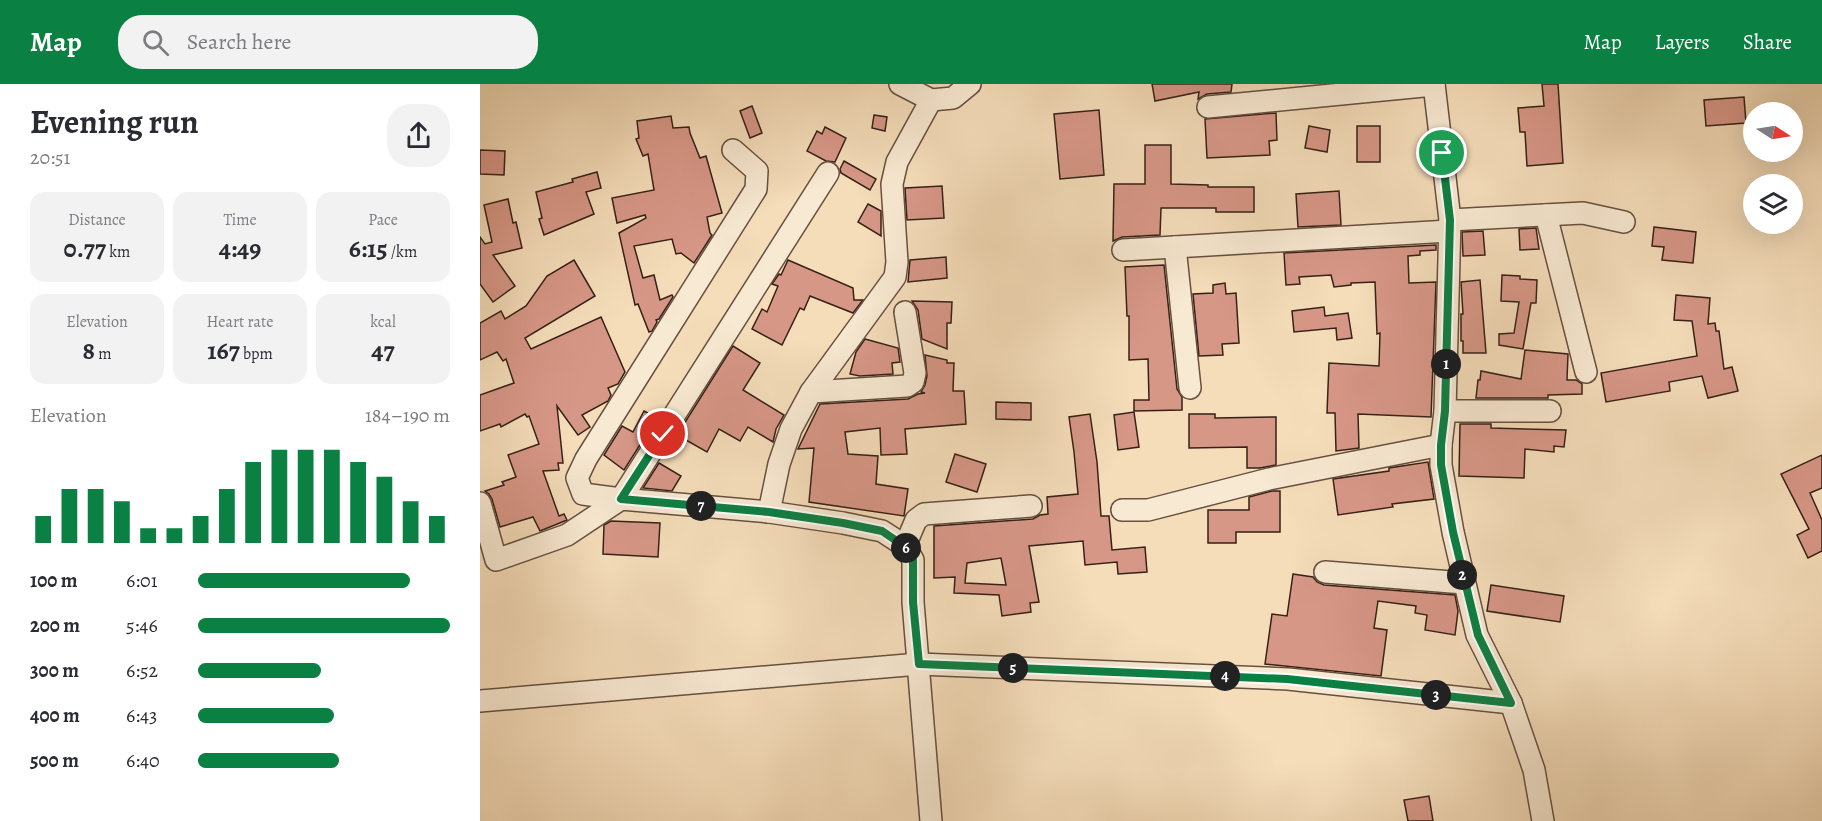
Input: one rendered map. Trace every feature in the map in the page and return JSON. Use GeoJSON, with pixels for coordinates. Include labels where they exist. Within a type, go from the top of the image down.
{"type":"FeatureCollection","features":[{"type":"Feature","properties":{"kind":"street"},"geometry":{"type":"LineString","coordinates":[[900,84],[931,100],[953,98],[970,84]]}},
{"type":"Feature","properties":{"kind":"street"},"geometry":{"type":"LineString","coordinates":[[1208,107],[1434,85],[1449,226],[1445,411],[1441,465],[1464,584],[1478,635],[1511,703],[1534,770],[1543,821]]}},
{"type":"Feature","properties":{"kind":"street"},"geometry":{"type":"LineString","coordinates":[[769,512],[779,464],[791,429],[811,392],[895,277],[897,262],[892,184],[897,162],[931,100]]}},
{"type":"Feature","properties":{"kind":"street"},"geometry":{"type":"LineString","coordinates":[[733,150],[757,171],[756,189],[586,459],[577,478],[583,494],[769,512],[843,523],[882,531],[904,546],[913,560],[913,602],[931,821]]}},
{"type":"Feature","properties":{"kind":"street"},"geometry":{"type":"LineString","coordinates":[[480,503],[496,560],[567,535],[621,499],[828,173]]}},
{"type":"Feature","properties":{"kind":"street"},"geometry":{"type":"LineString","coordinates":[[1123,250],[1449,226],[1546,215],[1583,213],[1624,222]]}},
{"type":"Feature","properties":{"kind":"street"},"geometry":{"type":"LineString","coordinates":[[1546,215],[1586,372]]}},
{"type":"Feature","properties":{"kind":"street"},"geometry":{"type":"LineString","coordinates":[[1175,247],[1190,388]]}},
{"type":"Feature","properties":{"kind":"street"},"geometry":{"type":"LineString","coordinates":[[811,392],[907,386],[913,382],[915,373],[905,312]]}},
{"type":"Feature","properties":{"kind":"street"},"geometry":{"type":"LineString","coordinates":[[1445,411],[1551,411]]}},
{"type":"Feature","properties":{"kind":"street"},"geometry":{"type":"LineString","coordinates":[[1122,510],[1148,510],[1269,479],[1441,445]]}},
{"type":"Feature","properties":{"kind":"street"},"geometry":{"type":"LineString","coordinates":[[904,546],[915,520],[924,514],[1031,506]]}},
{"type":"Feature","properties":{"kind":"street"},"geometry":{"type":"LineString","coordinates":[[1325,572],[1464,584]]}},
{"type":"Feature","properties":{"kind":"street"},"geometry":{"type":"LineString","coordinates":[[480,701],[919,664],[1287,679],[1511,703]]}},
{"type":"Feature","properties":{"kind":"building"},"geometry":{"type":"Polygon","coordinates":[[[1152,84],[1232,84],[1231,92],[1207,94],[1198,99],[1199,92],[1155,101],[1152,84]]]}},
{"type":"Feature","properties":{"kind":"building"},"geometry":{"type":"Polygon","coordinates":[[[1542,84],[1558,84],[1563,163],[1527,166],[1525,132],[1520,132],[1518,108],[1544,106],[1542,84]]]}},
{"type":"Feature","properties":{"kind":"building"},"geometry":{"type":"Polygon","coordinates":[[[1744,97],[1743,123],[1706,126],[1704,100],[1744,97]]]}},
{"type":"Feature","properties":{"kind":"building"},"geometry":{"type":"Polygon","coordinates":[[[752,106],[762,133],[750,138],[740,111],[752,106]]]}},
{"type":"Feature","properties":{"kind":"building"},"geometry":{"type":"Polygon","coordinates":[[[1099,110],[1104,175],[1060,179],[1054,114],[1099,110]]]}},
{"type":"Feature","properties":{"kind":"building"},"geometry":{"type":"Polygon","coordinates":[[[1276,113],[1277,140],[1269,141],[1270,155],[1207,158],[1205,119],[1276,113]]]}},
{"type":"Feature","properties":{"kind":"building"},"geometry":{"type":"Polygon","coordinates":[[[874,115],[887,117],[885,131],[872,128],[874,115]]]}},
{"type":"Feature","properties":{"kind":"building"},"geometry":{"type":"Polygon","coordinates":[[[671,116],[673,128],[689,127],[700,158],[706,156],[722,213],[707,217],[712,235],[694,263],[681,253],[676,254],[672,239],[634,246],[643,278],[654,275],[660,300],[672,295],[673,297],[659,319],[656,320],[652,331],[649,332],[638,304],[635,305],[619,233],[646,218],[645,215],[617,223],[612,198],[654,190],[648,154],[643,156],[636,139],[639,138],[637,121],[671,116]]]}},
{"type":"Feature","properties":{"kind":"building"},"geometry":{"type":"Polygon","coordinates":[[[1309,126],[1330,130],[1327,152],[1305,148],[1309,126]]]}},
{"type":"Feature","properties":{"kind":"building"},"geometry":{"type":"Polygon","coordinates":[[[1357,126],[1380,126],[1380,162],[1357,162],[1357,126]]]}},
{"type":"Feature","properties":{"kind":"building"},"geometry":{"type":"Polygon","coordinates":[[[825,127],[846,138],[835,162],[826,161],[807,151],[817,131],[822,134],[825,127]]]}},
{"type":"Feature","properties":{"kind":"building"},"geometry":{"type":"Polygon","coordinates":[[[1145,145],[1171,145],[1171,184],[1254,187],[1254,212],[1216,212],[1216,208],[1161,208],[1160,235],[1122,237],[1113,241],[1114,184],[1145,184],[1145,145]]]}},
{"type":"Feature","properties":{"kind":"building"},"geometry":{"type":"Polygon","coordinates":[[[480,150],[505,151],[504,175],[480,174],[480,150]]]}},
{"type":"Feature","properties":{"kind":"building"},"geometry":{"type":"Polygon","coordinates":[[[844,161],[876,179],[870,190],[841,173],[840,169],[844,161]]]}},
{"type":"Feature","properties":{"kind":"building"},"geometry":{"type":"Polygon","coordinates":[[[597,172],[601,188],[586,192],[594,214],[544,235],[539,219],[542,218],[536,192],[573,182],[572,179],[597,172]]]}},
{"type":"Feature","properties":{"kind":"building"},"geometry":{"type":"Polygon","coordinates":[[[942,186],[944,218],[907,220],[905,188],[942,186]]]}},
{"type":"Feature","properties":{"kind":"building"},"geometry":{"type":"Polygon","coordinates":[[[1339,191],[1341,225],[1298,227],[1296,194],[1339,191]]]}},
{"type":"Feature","properties":{"kind":"building"},"geometry":{"type":"Polygon","coordinates":[[[508,199],[522,248],[493,255],[515,286],[493,302],[480,284],[480,237],[485,244],[492,242],[484,205],[508,199]]]}},
{"type":"Feature","properties":{"kind":"building"},"geometry":{"type":"Polygon","coordinates":[[[868,204],[881,211],[881,236],[858,222],[868,204]]]}},
{"type":"Feature","properties":{"kind":"building"},"geometry":{"type":"Polygon","coordinates":[[[1654,227],[1696,232],[1693,263],[1662,260],[1664,247],[1652,246],[1654,227]]]}},
{"type":"Feature","properties":{"kind":"building"},"geometry":{"type":"Polygon","coordinates":[[[1536,228],[1539,249],[1520,250],[1519,229],[1536,228]]]}},
{"type":"Feature","properties":{"kind":"building"},"geometry":{"type":"Polygon","coordinates":[[[1483,231],[1485,255],[1463,256],[1462,232],[1483,231]]]}},
{"type":"Feature","properties":{"kind":"building"},"geometry":{"type":"Polygon","coordinates":[[[1436,245],[1436,250],[1420,251],[1420,255],[1408,256],[1409,283],[1436,282],[1431,417],[1358,414],[1359,448],[1336,451],[1335,413],[1327,413],[1329,363],[1379,366],[1380,333],[1377,334],[1375,282],[1351,283],[1351,285],[1334,287],[1331,275],[1299,277],[1300,284],[1286,285],[1284,253],[1436,245]]]}},
{"type":"Feature","properties":{"kind":"building"},"geometry":{"type":"Polygon","coordinates":[[[946,257],[947,278],[908,282],[910,260],[946,257]]]}},
{"type":"Feature","properties":{"kind":"building"},"geometry":{"type":"Polygon","coordinates":[[[574,260],[595,296],[525,338],[531,349],[601,317],[625,372],[618,384],[608,388],[611,395],[608,401],[582,415],[590,427],[578,435],[557,406],[563,463],[558,463],[559,470],[543,471],[559,516],[564,514],[567,520],[540,531],[533,517],[500,527],[492,499],[485,491],[504,485],[502,482],[516,477],[508,455],[539,444],[529,416],[525,414],[501,427],[500,424],[480,431],[480,395],[514,383],[506,359],[503,361],[497,352],[480,360],[480,323],[501,311],[505,319],[526,306],[547,276],[574,260]]]}},
{"type":"Feature","properties":{"kind":"building"},"geometry":{"type":"Polygon","coordinates":[[[788,260],[853,288],[854,300],[863,300],[853,313],[810,296],[804,310],[800,308],[782,345],[752,329],[762,309],[767,312],[778,286],[772,284],[779,274],[781,275],[788,260]]]}},
{"type":"Feature","properties":{"kind":"building"},"geometry":{"type":"Polygon","coordinates":[[[1164,265],[1177,389],[1182,397],[1182,410],[1134,411],[1134,400],[1149,400],[1148,359],[1129,360],[1129,316],[1127,316],[1125,267],[1164,265]]]}},
{"type":"Feature","properties":{"kind":"building"},"geometry":{"type":"Polygon","coordinates":[[[1502,275],[1537,280],[1536,303],[1531,303],[1523,349],[1499,345],[1499,334],[1514,333],[1519,302],[1501,301],[1502,275]]]}},
{"type":"Feature","properties":{"kind":"building"},"geometry":{"type":"Polygon","coordinates":[[[1480,280],[1486,353],[1463,353],[1461,282],[1480,280]]]}},
{"type":"Feature","properties":{"kind":"building"},"geometry":{"type":"Polygon","coordinates":[[[1225,283],[1226,294],[1236,293],[1239,343],[1222,344],[1223,355],[1199,356],[1193,294],[1213,293],[1213,285],[1225,283]]]}},
{"type":"Feature","properties":{"kind":"building"},"geometry":{"type":"Polygon","coordinates":[[[1676,295],[1710,298],[1708,324],[1715,323],[1716,331],[1719,331],[1724,369],[1732,367],[1738,391],[1708,398],[1702,376],[1669,382],[1670,391],[1606,402],[1601,373],[1697,356],[1692,321],[1674,320],[1676,295]]]}},
{"type":"Feature","properties":{"kind":"building"},"geometry":{"type":"Polygon","coordinates":[[[912,301],[952,302],[951,323],[947,323],[947,349],[922,339],[918,310],[912,301]]]}},
{"type":"Feature","properties":{"kind":"building"},"geometry":{"type":"Polygon","coordinates":[[[1324,307],[1325,316],[1348,313],[1352,338],[1337,340],[1336,328],[1294,332],[1292,311],[1324,307]]]}},
{"type":"Feature","properties":{"kind":"building"},"geometry":{"type":"Polygon","coordinates":[[[865,339],[898,348],[900,362],[892,363],[893,374],[860,376],[850,374],[856,352],[865,339]]]}},
{"type":"Feature","properties":{"kind":"building"},"geometry":{"type":"Polygon","coordinates":[[[733,346],[760,363],[743,390],[784,415],[776,429],[773,442],[748,427],[740,441],[719,429],[707,452],[677,435],[733,346]]]}},
{"type":"Feature","properties":{"kind":"building"},"geometry":{"type":"Polygon","coordinates":[[[1525,350],[1568,354],[1567,380],[1576,380],[1582,384],[1582,394],[1548,395],[1548,398],[1476,398],[1481,371],[1521,379],[1525,350]]]}},
{"type":"Feature","properties":{"kind":"building"},"geometry":{"type":"Polygon","coordinates":[[[925,355],[947,360],[947,363],[954,363],[953,391],[964,391],[966,424],[905,429],[907,454],[881,455],[880,428],[845,432],[848,454],[878,456],[876,484],[908,489],[904,516],[809,502],[814,448],[798,449],[820,404],[908,399],[925,393],[921,392],[927,376],[925,355]]]}},
{"type":"Feature","properties":{"kind":"building"},"geometry":{"type":"Polygon","coordinates":[[[996,402],[1031,403],[1031,420],[996,419],[996,402]]]}},
{"type":"Feature","properties":{"kind":"building"},"geometry":{"type":"Polygon","coordinates":[[[644,411],[657,418],[624,470],[604,455],[622,426],[633,432],[644,411]]]}},
{"type":"Feature","properties":{"kind":"building"},"geometry":{"type":"Polygon","coordinates":[[[1134,412],[1139,447],[1118,450],[1114,415],[1134,412]]]}},
{"type":"Feature","properties":{"kind":"building"},"geometry":{"type":"Polygon","coordinates":[[[1090,414],[1097,462],[1101,516],[1109,516],[1112,550],[1145,547],[1147,572],[1118,574],[1117,562],[1085,565],[1083,541],[1029,546],[1039,602],[1030,603],[1031,612],[1002,616],[999,595],[954,593],[955,577],[934,578],[934,526],[1033,519],[1048,514],[1047,497],[1078,494],[1069,417],[1090,414]],[[1001,558],[967,563],[965,583],[1006,585],[1001,558]]]}},
{"type":"Feature","properties":{"kind":"building"},"geometry":{"type":"Polygon","coordinates":[[[1189,414],[1215,414],[1215,418],[1276,417],[1276,465],[1247,468],[1247,447],[1189,448],[1189,414]]]}},
{"type":"Feature","properties":{"kind":"building"},"geometry":{"type":"Polygon","coordinates":[[[1460,424],[1491,424],[1491,428],[1566,430],[1564,447],[1554,446],[1554,452],[1525,449],[1524,478],[1459,476],[1460,424]]]}},
{"type":"Feature","properties":{"kind":"building"},"geometry":{"type":"Polygon","coordinates":[[[955,454],[986,464],[977,492],[946,482],[955,454]]]}},
{"type":"Feature","properties":{"kind":"building"},"geometry":{"type":"Polygon","coordinates":[[[1822,455],[1822,488],[1810,493],[1822,520],[1822,551],[1808,558],[1797,535],[1809,529],[1781,474],[1822,455]]]}},
{"type":"Feature","properties":{"kind":"building"},"geometry":{"type":"Polygon","coordinates":[[[1428,462],[1434,499],[1392,504],[1393,507],[1338,515],[1333,479],[1389,471],[1389,468],[1428,462]]]}},
{"type":"Feature","properties":{"kind":"building"},"geometry":{"type":"Polygon","coordinates":[[[659,463],[681,476],[672,491],[643,488],[659,463]]]}},
{"type":"Feature","properties":{"kind":"building"},"geometry":{"type":"Polygon","coordinates":[[[1280,491],[1280,532],[1236,532],[1236,543],[1208,543],[1208,510],[1249,510],[1249,497],[1280,491]]]}},
{"type":"Feature","properties":{"kind":"building"},"geometry":{"type":"Polygon","coordinates":[[[611,521],[660,523],[658,557],[603,554],[604,525],[611,521]]]}},
{"type":"Feature","properties":{"kind":"building"},"geometry":{"type":"Polygon","coordinates":[[[1293,574],[1313,577],[1324,585],[1455,595],[1458,611],[1455,635],[1425,630],[1427,615],[1415,613],[1416,606],[1378,601],[1374,628],[1387,630],[1381,676],[1265,664],[1272,614],[1287,616],[1293,574]]]}},
{"type":"Feature","properties":{"kind":"building"},"geometry":{"type":"Polygon","coordinates":[[[1491,585],[1564,596],[1560,622],[1487,611],[1491,585]]]}},
{"type":"Feature","properties":{"kind":"building"},"geometry":{"type":"Polygon","coordinates":[[[1429,796],[1433,821],[1408,821],[1404,800],[1429,796]]]}},
{"type":"Feature","properties":{"kind":"route"},"geometry":{"type":"LineString","coordinates":[[663,434],[621,499],[769,512],[843,523],[882,531],[904,546],[913,560],[913,602],[919,664],[1287,679],[1511,703],[1478,635],[1464,584],[1441,465],[1445,411],[1450,220],[1442,153]]}}]}
